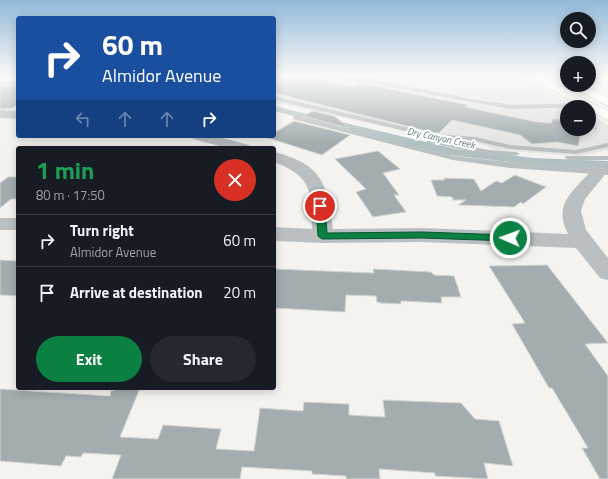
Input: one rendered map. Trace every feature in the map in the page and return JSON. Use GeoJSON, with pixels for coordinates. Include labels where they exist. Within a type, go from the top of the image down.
{"type":"FeatureCollection","features":[{"type":"Feature","properties":{"kind":"main road"},"geometry":{"type":"LineString","coordinates":[[596,110],[608,116]]}},
{"type":"Feature","properties":{"kind":"street"},"geometry":{"type":"LineString","coordinates":[[0,114],[16,115]]}},
{"type":"Feature","properties":{"kind":"street"},"geometry":{"type":"LineString","coordinates":[[206,138],[236,146]]}},
{"type":"Feature","properties":{"kind":"street"},"geometry":{"type":"LineString","coordinates":[[276,158],[297,165],[313,179],[319,190],[322,236]]}},
{"type":"Feature","properties":{"kind":"street"},"geometry":{"type":"LineString","coordinates":[[602,174],[574,203],[572,220],[582,241],[608,272]]}},
{"type":"Feature","properties":{"kind":"street"},"geometry":{"type":"LineString","coordinates":[[0,224],[16,224]]}},
{"type":"Feature","properties":{"kind":"street"},"geometry":{"type":"LineString","coordinates":[[276,234],[322,236],[422,235],[582,241]]}},
{"type":"Feature","properties":{"kind":"lane"},"geometry":{"type":"LineString","coordinates":[[276,98],[435,136],[467,138],[510,147],[576,152],[608,145]]}},
{"type":"Feature","properties":{"kind":"lane"},"geometry":{"type":"LineString","coordinates":[[457,98],[511,107],[560,106]]}},
{"type":"Feature","properties":{"kind":"lane"},"geometry":{"type":"LineString","coordinates":[[276,104],[438,143],[466,148],[531,155],[608,158]]}},
{"type":"Feature","properties":{"kind":"lane"},"geometry":{"type":"LineString","coordinates":[[295,118],[453,158],[602,174]]}},
{"type":"Feature","properties":{"kind":"shaded area"},"geometry":{"type":"Polygon","coordinates":[[[276,98],[562,98],[565,100],[560,100],[560,136],[596,136],[596,118],[608,125],[608,150],[578,156],[496,150],[473,141],[447,141],[276,102],[276,98]]]}},
{"type":"Feature","properties":{"kind":"shaded area"},"geometry":{"type":"Polygon","coordinates":[[[276,106],[455,149],[534,158],[608,161],[608,169],[547,166],[448,155],[276,112],[276,106]]]}},
{"type":"Feature","properties":{"kind":"building"},"geometry":{"type":"Polygon","coordinates":[[[0,98],[16,98],[16,105],[11,109],[0,109],[0,98]]]}},
{"type":"Feature","properties":{"kind":"building"},"geometry":{"type":"Polygon","coordinates":[[[296,98],[435,98],[468,105],[465,107],[537,122],[551,123],[553,119],[560,120],[560,136],[580,136],[578,146],[557,142],[532,144],[520,135],[452,120],[439,133],[296,98]]]}},
{"type":"Feature","properties":{"kind":"building"},"geometry":{"type":"Polygon","coordinates":[[[313,111],[334,116],[349,128],[303,116],[313,111]]]}},
{"type":"Feature","properties":{"kind":"building"},"geometry":{"type":"Polygon","coordinates":[[[294,121],[350,135],[322,155],[268,138],[276,138],[276,132],[294,121]]]}},
{"type":"Feature","properties":{"kind":"building"},"geometry":{"type":"Polygon","coordinates":[[[378,151],[400,169],[383,173],[399,195],[394,195],[406,212],[373,217],[356,192],[366,189],[335,159],[378,151]]]}},
{"type":"Feature","properties":{"kind":"building"},"geometry":{"type":"Polygon","coordinates":[[[515,175],[546,187],[523,204],[521,202],[514,207],[458,205],[466,200],[453,200],[452,197],[437,196],[431,180],[445,180],[444,178],[474,179],[481,191],[496,181],[502,183],[515,175]]]}},
{"type":"Feature","properties":{"kind":"building"},"geometry":{"type":"Polygon","coordinates":[[[8,177],[16,177],[16,199],[11,199],[0,208],[0,183],[8,177]]]}},
{"type":"Feature","properties":{"kind":"building"},"geometry":{"type":"Polygon","coordinates":[[[0,260],[16,261],[16,296],[0,295],[0,260]]]}},
{"type":"Feature","properties":{"kind":"building"},"geometry":{"type":"Polygon","coordinates":[[[547,265],[608,343],[585,344],[608,376],[608,479],[600,479],[582,448],[588,448],[552,388],[549,388],[512,324],[525,323],[489,266],[547,265]]]}},
{"type":"Feature","properties":{"kind":"building"},"geometry":{"type":"Polygon","coordinates":[[[276,269],[374,273],[373,269],[431,272],[434,275],[454,276],[461,297],[441,297],[442,303],[401,301],[401,304],[377,302],[376,296],[346,295],[345,312],[276,308],[276,269]]]}},
{"type":"Feature","properties":{"kind":"building"},"geometry":{"type":"Polygon","coordinates":[[[0,389],[110,396],[111,391],[139,390],[120,437],[158,439],[163,425],[221,429],[216,449],[254,451],[260,408],[303,411],[304,402],[349,404],[349,415],[385,417],[383,400],[461,403],[475,419],[499,421],[513,466],[484,463],[488,479],[435,476],[435,473],[379,469],[380,479],[346,479],[346,476],[312,474],[312,471],[242,467],[240,479],[112,479],[121,455],[83,453],[81,457],[66,456],[61,466],[0,461],[0,389]]]}},
{"type":"Feature","properties":{"kind":"route"},"geometry":{"type":"LineString","coordinates":[[320,206],[322,236],[422,235],[510,238]]}},
{"type":"Feature","properties":{"kind":"water label","name":"Dry Canyon Creek"},"geometry":{"type":"Point","coordinates":[441,138]}}]}
